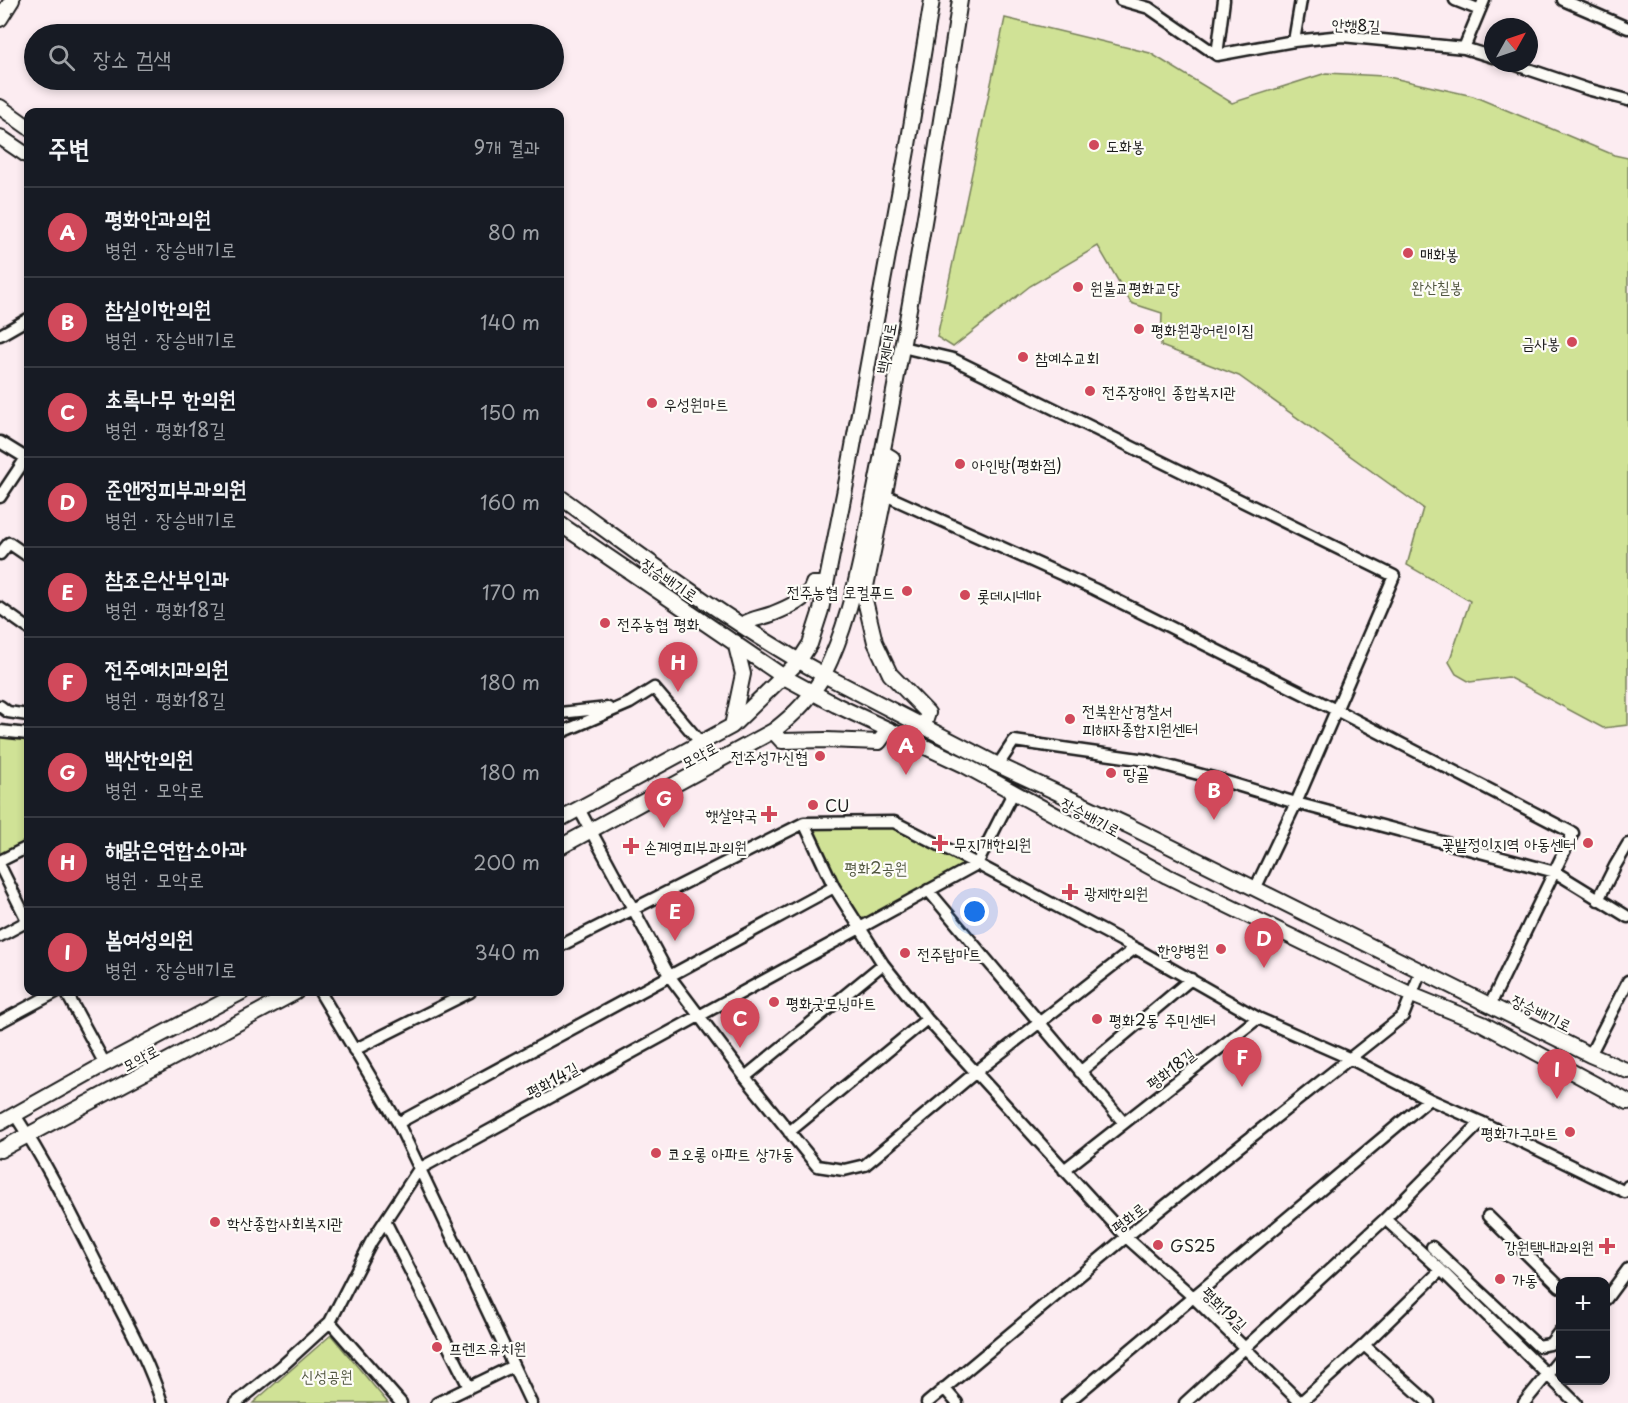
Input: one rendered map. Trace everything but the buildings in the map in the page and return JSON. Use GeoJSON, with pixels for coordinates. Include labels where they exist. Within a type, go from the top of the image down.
{"type":"FeatureCollection","features":[{"type":"Feature","properties":{"kind":"street"},"geometry":{"type":"LineString","coordinates":[[0,19],[12,0]]}},
{"type":"Feature","properties":{"kind":"street","name":"백제대로"},"geometry":{"type":"LineString","coordinates":[[784,677],[799,661],[810,644],[821,610],[908,145],[932,0]]}},
{"type":"Feature","properties":{"kind":"street","name":"백제대로"},"geometry":{"type":"LineString","coordinates":[[813,694],[824,675],[844,626],[854,589],[902,347],[960,0]]}},
{"type":"Feature","properties":{"kind":"street"},"geometry":{"type":"LineString","coordinates":[[1121,0],[1150,4],[1217,55]]}},
{"type":"Feature","properties":{"kind":"street"},"geometry":{"type":"LineString","coordinates":[[1217,55],[1224,0]]}},
{"type":"Feature","properties":{"kind":"street"},"geometry":{"type":"LineString","coordinates":[[1294,41],[1301,0]]}},
{"type":"Feature","properties":{"kind":"street"},"geometry":{"type":"LineString","coordinates":[[1455,0],[1482,5],[1464,48]]}},
{"type":"Feature","properties":{"kind":"street"},"geometry":{"type":"LineString","coordinates":[[1563,0],[1628,28]]}},
{"type":"Feature","properties":{"kind":"street","name":"안행8길"},"geometry":{"type":"LineString","coordinates":[[1217,55],[1294,41],[1342,36],[1464,48],[1484,54]]}},
{"type":"Feature","properties":{"kind":"street"},"geometry":{"type":"LineString","coordinates":[[1537,72],[1587,89],[1628,99]]}},
{"type":"Feature","properties":{"kind":"street"},"geometry":{"type":"LineString","coordinates":[[0,107],[24,124]]}},
{"type":"Feature","properties":{"kind":"street"},"geometry":{"type":"LineString","coordinates":[[0,137],[24,153]]}},
{"type":"Feature","properties":{"kind":"street"},"geometry":{"type":"LineString","coordinates":[[0,335],[24,321]]}},
{"type":"Feature","properties":{"kind":"street"},"geometry":{"type":"LineString","coordinates":[[902,347],[953,359],[1394,576],[1296,803],[1256,889]]}},
{"type":"Feature","properties":{"kind":"street"},"geometry":{"type":"LineString","coordinates":[[0,442],[24,455]]}},
{"type":"Feature","properties":{"kind":"street"},"geometry":{"type":"LineString","coordinates":[[882,452],[892,458],[864,596],[875,642],[890,675],[928,712],[924,728]]}},
{"type":"Feature","properties":{"kind":"street"},"geometry":{"type":"LineString","coordinates":[[0,497],[24,461]]}},
{"type":"Feature","properties":{"kind":"street"},"geometry":{"type":"LineString","coordinates":[[885,495],[1094,589],[1336,710],[1573,833],[1490,1005]]}},
{"type":"Feature","properties":{"kind":"street","name":"장승배기로"},"geometry":{"type":"LineString","coordinates":[[564,501],[741,625],[824,675],[998,765],[1127,825],[1628,1071]]}},
{"type":"Feature","properties":{"kind":"street","name":"장승배기로"},"geometry":{"type":"LineString","coordinates":[[564,527],[784,677],[813,694],[964,765],[1167,876],[1412,994],[1483,1024],[1628,1102]]}},
{"type":"Feature","properties":{"kind":"street"},"geometry":{"type":"LineString","coordinates":[[0,554],[9,543],[24,553]]}},
{"type":"Feature","properties":{"kind":"street"},"geometry":{"type":"LineString","coordinates":[[741,625],[795,603],[811,591],[813,584],[826,584]]}},
{"type":"Feature","properties":{"kind":"street"},"geometry":{"type":"LineString","coordinates":[[0,608],[24,625]]}},
{"type":"Feature","properties":{"kind":"street"},"geometry":{"type":"LineString","coordinates":[[732,726],[743,674],[735,642]]}},
{"type":"Feature","properties":{"kind":"street","name":"모악로"},"geometry":{"type":"LineString","coordinates":[[564,817],[732,726],[784,677]]}},
{"type":"Feature","properties":{"kind":"street"},"geometry":{"type":"LineString","coordinates":[[564,731],[630,703],[654,688],[701,742]]}},
{"type":"Feature","properties":{"kind":"street","name":"모악로"},"geometry":{"type":"LineString","coordinates":[[564,845],[773,731],[789,719],[813,694]]}},
{"type":"Feature","properties":{"kind":"street"},"geometry":{"type":"LineString","coordinates":[[0,706],[8,712],[24,714]]}},
{"type":"Feature","properties":{"kind":"street"},"geometry":{"type":"LineString","coordinates":[[564,713],[620,707]]}},
{"type":"Feature","properties":{"kind":"street"},"geometry":{"type":"LineString","coordinates":[[773,731],[782,741],[879,742],[888,730]]}},
{"type":"Feature","properties":{"kind":"street"},"geometry":{"type":"LineString","coordinates":[[0,731],[24,734]]}},
{"type":"Feature","properties":{"kind":"street"},"geometry":{"type":"LineString","coordinates":[[998,765],[1014,741],[1146,760],[1296,803],[1555,872],[1628,918]]}},
{"type":"Feature","properties":{"kind":"street"},"geometry":{"type":"LineString","coordinates":[[700,1016],[977,864],[1014,793]]}},
{"type":"Feature","properties":{"kind":"street"},"geometry":{"type":"LineString","coordinates":[[579,809],[670,977],[745,1077],[817,1166],[844,1170],[865,1165],[976,1072],[1135,948]]}},
{"type":"Feature","properties":{"kind":"street"},"geometry":{"type":"LineString","coordinates":[[564,944],[804,823],[894,822],[1135,948],[1258,1018],[1351,1059],[1429,1099],[1626,1189]]}},
{"type":"Feature","properties":{"kind":"street"},"geometry":{"type":"LineString","coordinates":[[804,823],[834,887],[883,964],[927,1019],[1126,1238]]}},
{"type":"Feature","properties":{"kind":"street"},"geometry":{"type":"LineString","coordinates":[[1598,900],[1628,844]]}},
{"type":"Feature","properties":{"kind":"street"},"geometry":{"type":"LineString","coordinates":[[0,861],[24,849]]}},
{"type":"Feature","properties":{"kind":"street"},"geometry":{"type":"LineString","coordinates":[[0,866],[24,914]]}},
{"type":"Feature","properties":{"kind":"street"},"geometry":{"type":"LineString","coordinates":[[670,977],[834,887]]}},
{"type":"Feature","properties":{"kind":"street"},"geometry":{"type":"LineString","coordinates":[[928,890],[1124,1123]]}},
{"type":"Feature","properties":{"kind":"street"},"geometry":{"type":"LineString","coordinates":[[0,936],[24,924]]}},
{"type":"Feature","properties":{"kind":"street"},"geometry":{"type":"LineString","coordinates":[[745,1077],[883,964]]}},
{"type":"Feature","properties":{"kind":"street","name":"평화로"},"geometry":{"type":"LineString","coordinates":[[927,1403],[1126,1238],[1403,1016],[1421,971]]}},
{"type":"Feature","properties":{"kind":"street","name":"평화14길"},"geometry":{"type":"LineString","coordinates":[[398,1124],[670,977]]}},
{"type":"Feature","properties":{"kind":"street"},"geometry":{"type":"LineString","coordinates":[[1080,1072],[1191,979]]}},
{"type":"Feature","properties":{"kind":"street"},"geometry":{"type":"LineString","coordinates":[[1590,1054],[1628,981]]}},
{"type":"Feature","properties":{"kind":"street"},"geometry":{"type":"LineString","coordinates":[[0,1022],[49,996]]}},
{"type":"Feature","properties":{"kind":"street"},"geometry":{"type":"LineString","coordinates":[[68,996],[105,1064]]}},
{"type":"Feature","properties":{"kind":"street","name":"모악로"},"geometry":{"type":"LineString","coordinates":[[0,1123],[105,1064],[234,996]]}},
{"type":"Feature","properties":{"kind":"street","name":"모악로"},"geometry":{"type":"LineString","coordinates":[[0,1150],[288,996]]}},
{"type":"Feature","properties":{"kind":"street"},"geometry":{"type":"LineString","coordinates":[[322,996],[398,1124],[531,1403]]}},
{"type":"Feature","properties":{"kind":"street"},"geometry":{"type":"LineString","coordinates":[[354,1050],[462,996]]}},
{"type":"Feature","properties":{"kind":"street","name":"평화14길"},"geometry":{"type":"LineString","coordinates":[[419,1168],[700,1016]]}},
{"type":"Feature","properties":{"kind":"street","name":"평화18길"},"geometry":{"type":"LineString","coordinates":[[1064,1170],[1258,1018]]}},
{"type":"Feature","properties":{"kind":"street"},"geometry":{"type":"LineString","coordinates":[[789,1132],[927,1019]]}},
{"type":"Feature","properties":{"kind":"street"},"geometry":{"type":"LineString","coordinates":[[1067,1403],[1429,1099]]}},
{"type":"Feature","properties":{"kind":"street"},"geometry":{"type":"LineString","coordinates":[[15,1115],[28,1134],[80,1230],[153,1374],[162,1403]]}},
{"type":"Feature","properties":{"kind":"street"},"geometry":{"type":"LineString","coordinates":[[1185,1403],[1385,1219],[1481,1122]]}},
{"type":"Feature","properties":{"kind":"street"},"geometry":{"type":"LineString","coordinates":[[236,1403],[282,1366],[330,1322],[370,1242],[419,1168]]}},
{"type":"Feature","properties":{"kind":"street"},"geometry":{"type":"LineString","coordinates":[[1488,1216],[1556,1283]]}},
{"type":"Feature","properties":{"kind":"street"},"geometry":{"type":"LineString","coordinates":[[1385,1219],[1441,1270],[1576,1403]]}},
{"type":"Feature","properties":{"kind":"street"},"geometry":{"type":"LineString","coordinates":[[385,1221],[469,1388]]}},
{"type":"Feature","properties":{"kind":"street","name":"평화19길"},"geometry":{"type":"LineString","coordinates":[[1126,1238],[1192,1296],[1300,1403]]}},
{"type":"Feature","properties":{"kind":"street"},"geometry":{"type":"LineString","coordinates":[[1432,1247],[1538,1346],[1550,1344],[1559,1331]]}},
{"type":"Feature","properties":{"kind":"street"},"geometry":{"type":"LineString","coordinates":[[1610,1292],[1628,1269]]}},
{"type":"Feature","properties":{"kind":"street"},"geometry":{"type":"LineString","coordinates":[[1300,1403],[1441,1270]]}},
{"type":"Feature","properties":{"kind":"street"},"geometry":{"type":"LineString","coordinates":[[330,1322],[401,1403]]}},
{"type":"Feature","properties":{"kind":"street"},"geometry":{"type":"LineString","coordinates":[[1364,1345],[1429,1403]]}},
{"type":"Feature","properties":{"kind":"street"},"geometry":{"type":"LineString","coordinates":[[1524,1403],[1556,1365]]}},
{"type":"Feature","properties":{"kind":"street"},"geometry":{"type":"LineString","coordinates":[[437,1403],[513,1366]]}},
{"type":"Feature","properties":{"kind":"street"},"geometry":{"type":"LineString","coordinates":[[944,1388],[957,1403]]}},
{"type":"Feature","properties":{"kind":"green space","name":"완산칠봉"},"geometry":{"type":"Polygon","coordinates":[[[1005,18],[1150,53],[1232,103],[1326,73],[1384,76],[1473,96],[1614,155],[1628,158],[1628,725],[1603,728],[1508,677],[1470,682],[1456,674],[1449,662],[1470,601],[1407,565],[1423,508],[1239,376],[1161,346],[1162,313],[1131,303],[1098,246],[1030,286],[953,347],[937,337],[1005,18]]]}},
{"type":"Feature","properties":{"kind":"green space"},"geometry":{"type":"Polygon","coordinates":[[[0,731],[24,734],[24,849],[0,861],[0,731]]]}},
{"type":"Feature","properties":{"kind":"green space","name":"평화2공원"},"geometry":{"type":"Polygon","coordinates":[[[804,823],[894,823],[977,864],[860,927],[804,823]]]}},
{"type":"Feature","properties":{"kind":"green space","name":"신성공원"},"geometry":{"type":"Polygon","coordinates":[[[331,1335],[388,1403],[253,1403],[255,1401],[331,1335]]]}},
{"type":"Feature","properties":{"kind":"place","name":"도화봉"},"geometry":{"type":"Point","coordinates":[1094,145]}},
{"type":"Feature","properties":{"kind":"place","name":"매화봉"},"geometry":{"type":"Point","coordinates":[1408,253]}},
{"type":"Feature","properties":{"kind":"place","name":"원불교평화교당"},"geometry":{"type":"Point","coordinates":[1078,287]}},
{"type":"Feature","properties":{"kind":"place","name":"평화원광어린이집"},"geometry":{"type":"Point","coordinates":[1139,329]}},
{"type":"Feature","properties":{"kind":"place","name":"금사봉"},"geometry":{"type":"Point","coordinates":[1572,342]}},
{"type":"Feature","properties":{"kind":"place","name":"참예수교회"},"geometry":{"type":"Point","coordinates":[1023,357]}},
{"type":"Feature","properties":{"kind":"place","name":"전주장애인 종합복지관"},"geometry":{"type":"Point","coordinates":[1090,391]}},
{"type":"Feature","properties":{"kind":"place","name":"우성원마트"},"geometry":{"type":"Point","coordinates":[652,403]}},
{"type":"Feature","properties":{"kind":"place","name":"아인방(평화점)"},"geometry":{"type":"Point","coordinates":[960,464]}},
{"type":"Feature","properties":{"kind":"place","name":"전주농협 로컬푸드"},"geometry":{"type":"Point","coordinates":[907,591]}},
{"type":"Feature","properties":{"kind":"place","name":"롯데시네마"},"geometry":{"type":"Point","coordinates":[965,595]}},
{"type":"Feature","properties":{"kind":"place","name":"전주농협 평화"},"geometry":{"type":"Point","coordinates":[605,623]}},
{"type":"Feature","properties":{"kind":"place","name":"해맑은연합소아과"},"geometry":{"type":"Point","coordinates":[678,692]}},
{"type":"Feature","properties":{"kind":"place","name":"전북완산경찰서 피해자종합지원센터"},"geometry":{"type":"Point","coordinates":[1070,719]}},
{"type":"Feature","properties":{"kind":"place","name":"전주성가신협"},"geometry":{"type":"Point","coordinates":[820,756]}},
{"type":"Feature","properties":{"kind":"place","name":"땅골"},"geometry":{"type":"Point","coordinates":[1111,773]}},
{"type":"Feature","properties":{"kind":"place","name":"평화안과의원"},"geometry":{"type":"Point","coordinates":[906,775]}},
{"type":"Feature","properties":{"kind":"place","name":"CU"},"geometry":{"type":"Point","coordinates":[813,805]}},
{"type":"Feature","properties":{"kind":"place","name":"햇살약국"},"geometry":{"type":"Point","coordinates":[769,814]}},
{"type":"Feature","properties":{"kind":"place","name":"참실이한의원"},"geometry":{"type":"Point","coordinates":[1214,820]}},
{"type":"Feature","properties":{"kind":"place","name":"백산한의원"},"geometry":{"type":"Point","coordinates":[664,828]}},
{"type":"Feature","properties":{"kind":"place","name":"무지개한의원"},"geometry":{"type":"Point","coordinates":[940,843]}},
{"type":"Feature","properties":{"kind":"place","name":"꽃밭정이지역 아동센터"},"geometry":{"type":"Point","coordinates":[1588,843]}},
{"type":"Feature","properties":{"kind":"place","name":"손계영피부과의원"},"geometry":{"type":"Point","coordinates":[631,846]}},
{"type":"Feature","properties":{"kind":"place","name":"광제한의원"},"geometry":{"type":"Point","coordinates":[1070,892]}},
{"type":"Feature","properties":{"kind":"place","name":"참조은산부인과"},"geometry":{"type":"Point","coordinates":[675,941]}},
{"type":"Feature","properties":{"kind":"place","name":"한양병원"},"geometry":{"type":"Point","coordinates":[1221,949]}},
{"type":"Feature","properties":{"kind":"place","name":"전주탑마트"},"geometry":{"type":"Point","coordinates":[905,953]}},
{"type":"Feature","properties":{"kind":"place","name":"준앤정피부과의원"},"geometry":{"type":"Point","coordinates":[1264,968]}},
{"type":"Feature","properties":{"kind":"place","name":"평화굿모닝마트"},"geometry":{"type":"Point","coordinates":[774,1002]}},
{"type":"Feature","properties":{"kind":"place","name":"평화2동 주민센터"},"geometry":{"type":"Point","coordinates":[1097,1019]}},
{"type":"Feature","properties":{"kind":"place","name":"초록나무 한의원"},"geometry":{"type":"Point","coordinates":[740,1048]}},
{"type":"Feature","properties":{"kind":"place","name":"전주예치과의원"},"geometry":{"type":"Point","coordinates":[1242,1087]}},
{"type":"Feature","properties":{"kind":"place","name":"봄여성의원"},"geometry":{"type":"Point","coordinates":[1557,1099]}},
{"type":"Feature","properties":{"kind":"place","name":"평화가구마트"},"geometry":{"type":"Point","coordinates":[1570,1132]}},
{"type":"Feature","properties":{"kind":"place","name":"코오롱 아파트 상가동"},"geometry":{"type":"Point","coordinates":[656,1153]}},
{"type":"Feature","properties":{"kind":"place","name":"학산종합사회복지관"},"geometry":{"type":"Point","coordinates":[215,1222]}},
{"type":"Feature","properties":{"kind":"place","name":"GS25"},"geometry":{"type":"Point","coordinates":[1158,1245]}},
{"type":"Feature","properties":{"kind":"place","name":"강원택내과의원"},"geometry":{"type":"Point","coordinates":[1607,1246]}},
{"type":"Feature","properties":{"kind":"place","name":"가동"},"geometry":{"type":"Point","coordinates":[1500,1279]}},
{"type":"Feature","properties":{"kind":"place","name":"프렌즈유치원"},"geometry":{"type":"Point","coordinates":[437,1347]}}]}
